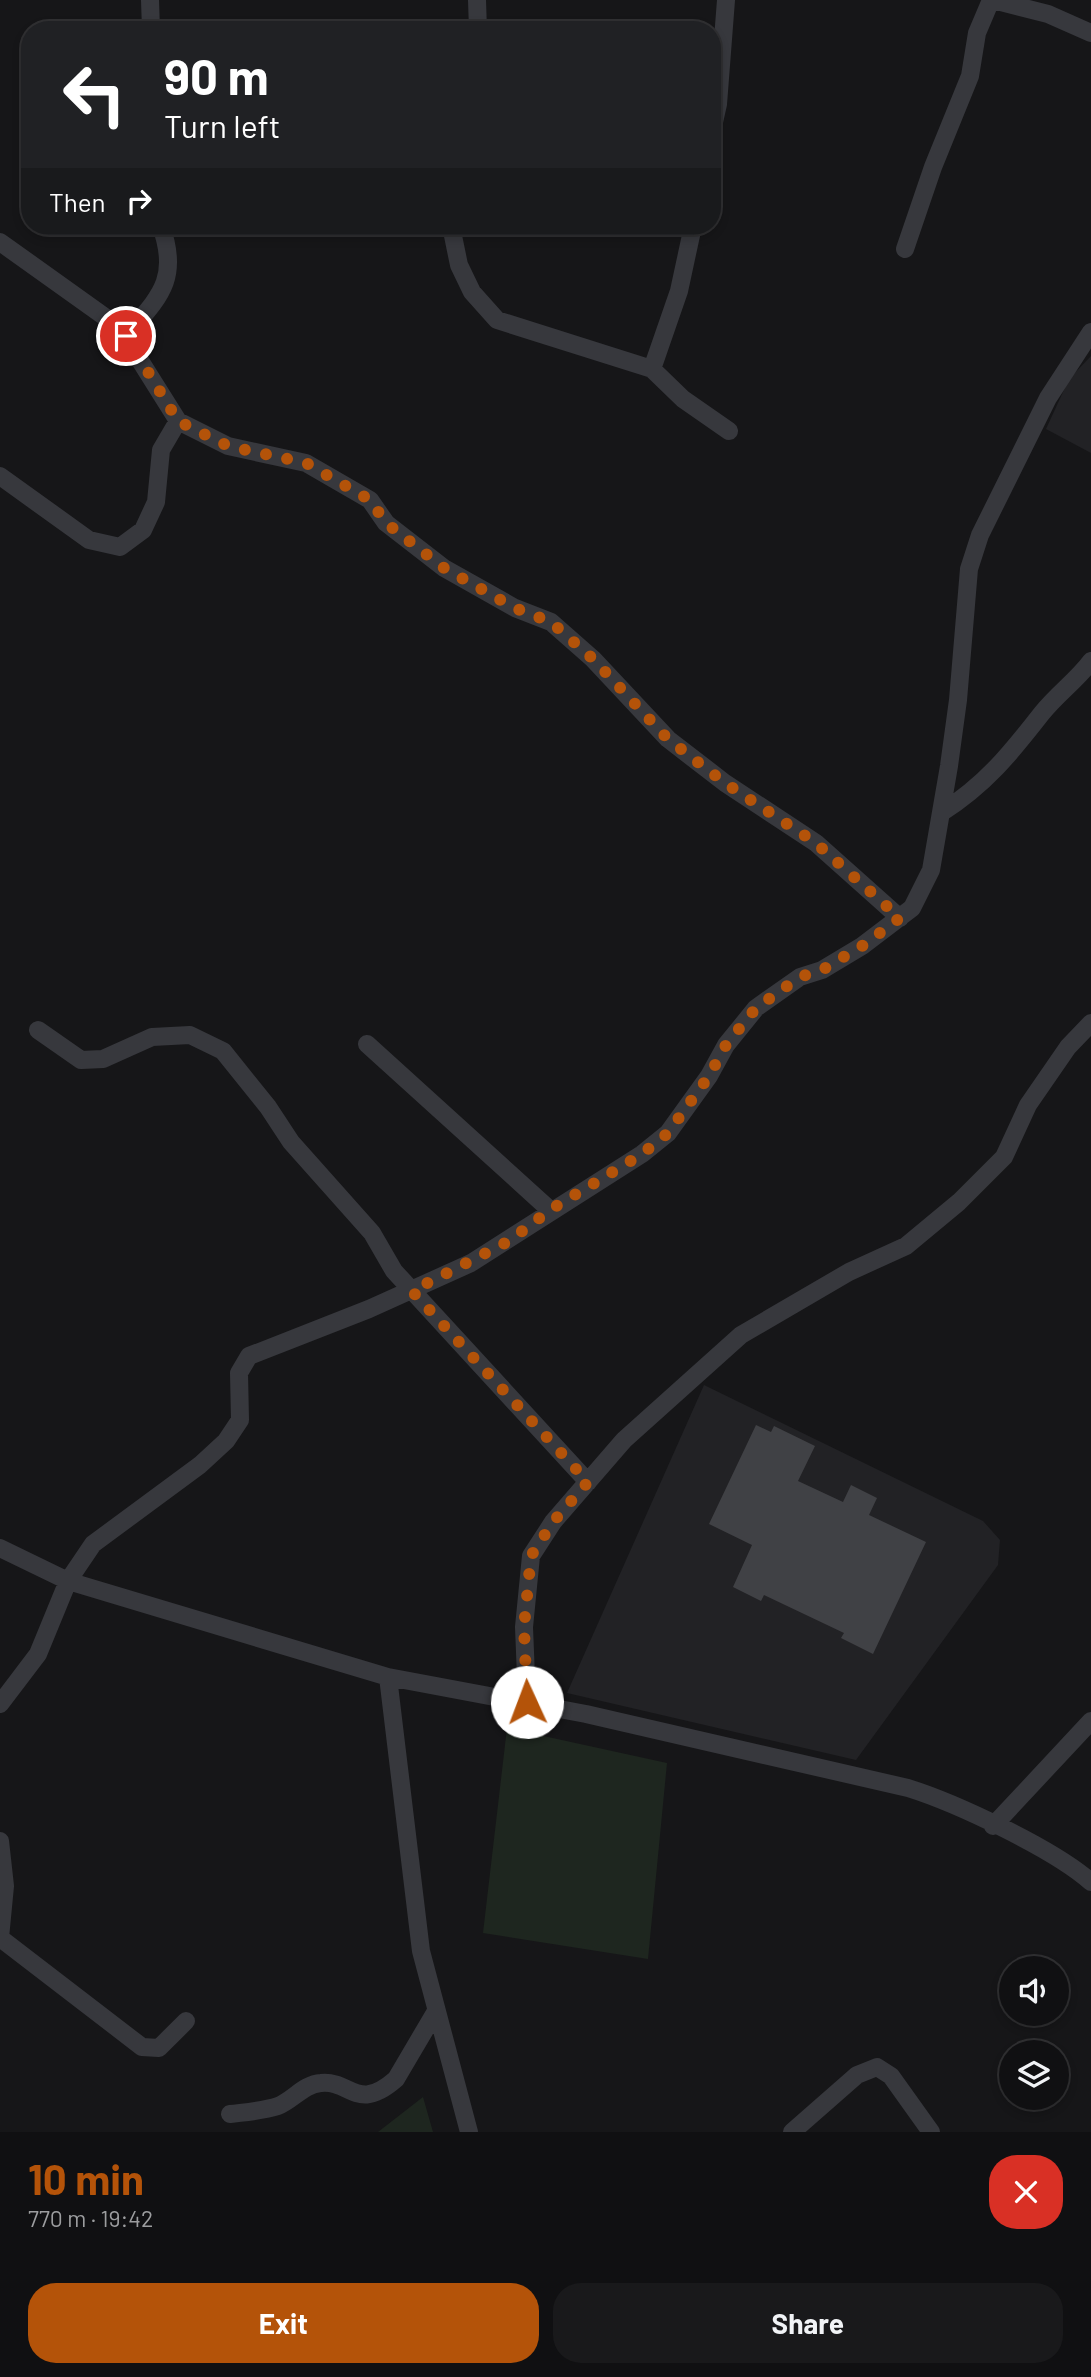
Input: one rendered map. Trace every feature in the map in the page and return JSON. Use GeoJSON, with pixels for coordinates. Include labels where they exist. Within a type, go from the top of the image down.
{"type":"FeatureCollection","features":[{"type":"Feature","properties":{"kind":"street"},"geometry":{"type":"LineString","coordinates":[[150,0],[151,21]]}},
{"type":"Feature","properties":{"kind":"street"},"geometry":{"type":"LineString","coordinates":[[477,0],[478,21]]}},
{"type":"Feature","properties":{"kind":"street"},"geometry":{"type":"LineString","coordinates":[[721,65],[726,0]]}},
{"type":"Feature","properties":{"kind":"street"},"geometry":{"type":"LineString","coordinates":[[905,249],[933,167],[970,76],[977,33],[992,0],[1048,14],[1091,33]]}},
{"type":"Feature","properties":{"kind":"street"},"geometry":{"type":"LineString","coordinates":[[126,336],[165,287],[169,256],[164,235]]}},
{"type":"Feature","properties":{"kind":"street"},"geometry":{"type":"LineString","coordinates":[[453,235],[459,265],[472,292],[497,320],[652,369],[683,399],[729,431]]}},
{"type":"Feature","properties":{"kind":"street"},"geometry":{"type":"LineString","coordinates":[[652,369],[679,291],[691,235]]}},
{"type":"Feature","properties":{"kind":"street"},"geometry":{"type":"LineString","coordinates":[[0,242],[119,327],[178,421],[228,446],[306,463],[370,500],[386,523],[444,568],[515,608],[551,622],[593,659],[668,739],[725,783],[816,843],[900,918]]}},
{"type":"Feature","properties":{"kind":"street"},"geometry":{"type":"LineString","coordinates":[[0,1704],[38,1654],[68,1581],[97,1539],[200,1465],[226,1441],[240,1420],[239,1373],[249,1356],[412,1291],[499,1247],[550,1210],[592,1187],[668,1133],[709,1076],[726,1045],[756,1008],[800,977],[822,970],[862,946],[912,908],[931,870],[941,813],[958,700],[969,569],[980,535],[1048,398],[1091,332]]}},
{"type":"Feature","properties":{"kind":"street"},"geometry":{"type":"LineString","coordinates":[[0,476],[89,540],[120,547],[143,530],[156,502],[161,450],[178,421]]}},
{"type":"Feature","properties":{"kind":"street"},"geometry":{"type":"LineString","coordinates":[[941,813],[967,796],[1003,765],[1043,712],[1091,661]]}},
{"type":"Feature","properties":{"kind":"street"},"geometry":{"type":"LineString","coordinates":[[527,1702],[524,1627],[531,1556],[553,1522],[624,1440],[741,1335],[849,1272],[906,1246],[958,1202],[1004,1157],[1028,1105],[1068,1047],[1091,1023]]}},
{"type":"Feature","properties":{"kind":"street"},"geometry":{"type":"LineString","coordinates":[[38,1030],[81,1060],[103,1059],[152,1037],[190,1035],[223,1051],[268,1107],[291,1142],[372,1233],[394,1270],[588,1482]]}},
{"type":"Feature","properties":{"kind":"street"},"geometry":{"type":"LineString","coordinates":[[367,1044],[550,1210]]}},
{"type":"Feature","properties":{"kind":"street"},"geometry":{"type":"LineString","coordinates":[[0,1548],[68,1581],[388,1676],[527,1702],[908,1788],[936,1797],[1037,1848],[1091,1882]]}},
{"type":"Feature","properties":{"kind":"street"},"geometry":{"type":"LineString","coordinates":[[388,1676],[421,1951],[469,2132]]}},
{"type":"Feature","properties":{"kind":"street"},"geometry":{"type":"LineString","coordinates":[[993,1826],[1091,1721]]}},
{"type":"Feature","properties":{"kind":"street"},"geometry":{"type":"LineString","coordinates":[[0,1841],[5,1886],[0,1938],[142,2048],[159,2048],[186,2021]]}},
{"type":"Feature","properties":{"kind":"street"},"geometry":{"type":"LineString","coordinates":[[230,2114],[281,2105],[306,2088],[321,2082],[362,2095],[387,2086],[396,2079],[436,2011]]}},
{"type":"Feature","properties":{"kind":"street"},"geometry":{"type":"LineString","coordinates":[[792,2132],[857,2075],[877,2067],[891,2076],[932,2132]]}},
{"type":"Feature","properties":{"kind":"shaded area"},"geometry":{"type":"Polygon","coordinates":[[[1091,356],[1091,453],[1046,429],[1069,379],[1091,356]]]}},
{"type":"Feature","properties":{"kind":"shaded area"},"geometry":{"type":"Polygon","coordinates":[[[704,1385],[983,1521],[1000,1540],[998,1565],[856,1760],[567,1693],[704,1385]]]}},
{"type":"Feature","properties":{"kind":"shaded area"},"geometry":{"type":"Polygon","coordinates":[[[507,1728],[667,1763],[648,1959],[483,1933],[507,1728]]]}},
{"type":"Feature","properties":{"kind":"shaded area"},"geometry":{"type":"Polygon","coordinates":[[[423,2097],[433,2132],[378,2132],[423,2097]]]}},
{"type":"Feature","properties":{"kind":"building"},"geometry":{"type":"Polygon","coordinates":[[[756,1425],[771,1432],[774,1426],[815,1446],[798,1481],[843,1502],[851,1485],[877,1498],[869,1515],[926,1542],[873,1654],[841,1638],[844,1633],[764,1595],[761,1601],[733,1587],[752,1545],[709,1524],[756,1425]]]}},
{"type":"Feature","properties":{"kind":"route"},"geometry":{"type":"LineString","coordinates":[[126,336],[178,421],[228,446],[306,463],[370,500],[386,523],[444,568],[515,608],[551,622],[593,659],[668,739],[725,783],[816,843],[900,918],[862,946],[822,970],[800,977],[756,1008],[726,1045],[709,1076],[668,1133],[642,1154],[592,1187],[550,1210],[509,1241],[471,1263],[412,1291],[588,1482],[553,1522],[531,1556],[524,1627],[527,1702]]}}]}
